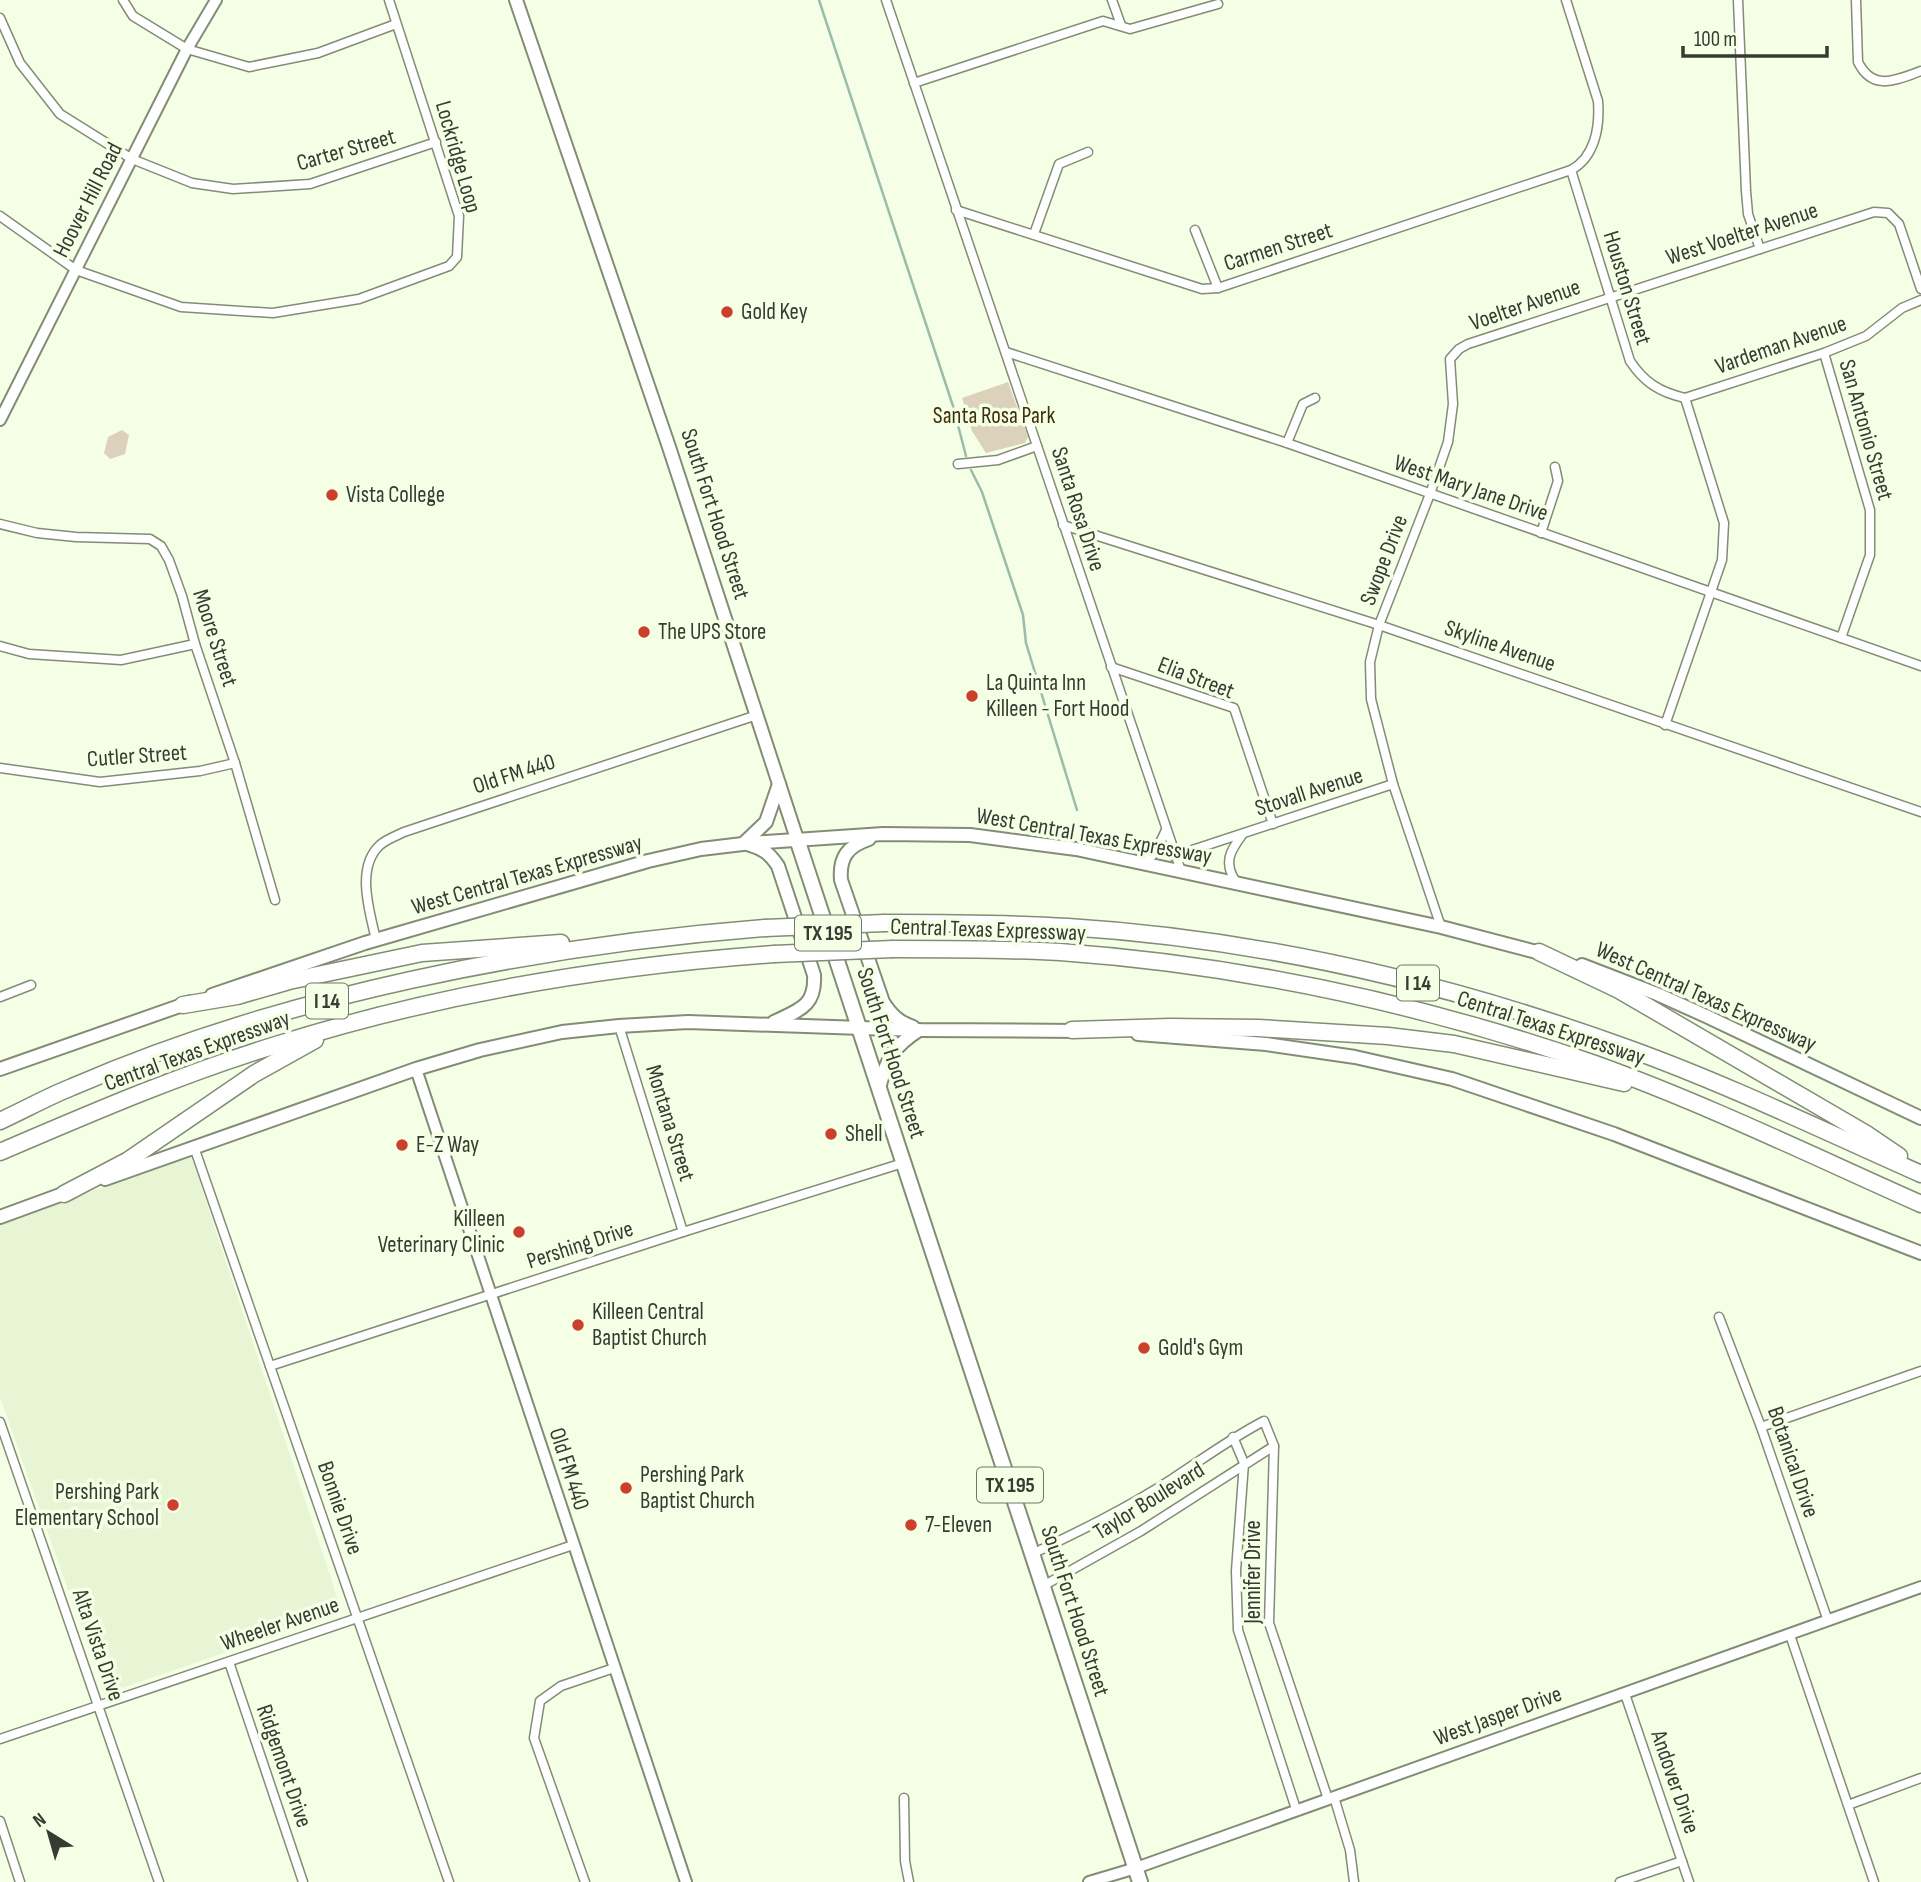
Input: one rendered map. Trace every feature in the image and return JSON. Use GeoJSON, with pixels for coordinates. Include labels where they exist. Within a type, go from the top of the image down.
{"type":"FeatureCollection","features":[{"type":"Feature","properties":{"kind":"highway","name":"South Fort Hood Street"},"geometry":{"type":"LineString","coordinates":[[797,839],[1138,1875]]}},
{"type":"Feature","properties":{"kind":"highway","name":"Central Texas Expressway"},"geometry":{"type":"LineString","coordinates":[[0,1121],[71,1087],[239,1027],[344,996],[482,966],[668,935],[884,923],[981,923],[1070,927],[1198,941],[1317,960],[1428,986],[1541,1018],[1629,1048],[1921,1172]]}},
{"type":"Feature","properties":{"kind":"highway"},"geometry":{"type":"LineString","coordinates":[[183,1005],[237,996],[302,978],[422,953],[668,935]]}},
{"type":"Feature","properties":{"kind":"highway","name":"Central Texas Expressway"},"geometry":{"type":"LineString","coordinates":[[0,1152],[139,1093],[264,1048],[414,1008],[606,971],[668,962],[893,949],[1059,952],[1198,967],[1296,983],[1449,1018],[1552,1049],[1650,1085],[1921,1205]]}},
{"type":"Feature","properties":{"kind":"highway"},"geometry":{"type":"LineString","coordinates":[[1539,952],[1619,990],[1868,1135],[1921,1172]]}},
{"type":"Feature","properties":{"kind":"highway"},"geometry":{"type":"LineString","coordinates":[[64,1194],[127,1161],[254,1074],[341,1026]]}},
{"type":"Feature","properties":{"kind":"highway"},"geometry":{"type":"LineString","coordinates":[[1072,1030],[1258,1028],[1374,1035],[1454,1044],[1614,1082],[1650,1085]]}},
{"type":"Feature","properties":{"kind":"main road","name":"South Fort Hood Street"},"geometry":{"type":"LineString","coordinates":[[516,0],[673,459],[797,839]]}},
{"type":"Feature","properties":{"kind":"main road"},"geometry":{"type":"LineString","coordinates":[[771,1024],[798,1011],[810,1001],[815,989],[814,975],[778,866],[771,855],[762,849],[744,844],[766,822],[779,784]]}},
{"type":"Feature","properties":{"kind":"main road"},"geometry":{"type":"LineString","coordinates":[[883,834],[855,843],[845,853],[840,864],[841,880],[883,1002],[890,1013],[902,1023],[919,1030]]}},
{"type":"Feature","properties":{"kind":"main road","name":"West Central Texas Expressway"},"geometry":{"type":"LineString","coordinates":[[0,1069],[376,940],[648,861],[701,849],[797,839],[883,834],[970,835],[1076,849],[1441,927],[1539,952],[1657,994],[1921,1118]]}},
{"type":"Feature","properties":{"kind":"main road"},"geometry":{"type":"LineString","coordinates":[[0,1217],[416,1069],[480,1049],[562,1032],[619,1026],[771,1024],[919,1030],[1072,1030],[1265,1044],[1355,1057],[1452,1079],[1615,1134],[1921,1253]]}},
{"type":"Feature","properties":{"kind":"main road"},"geometry":{"type":"LineString","coordinates":[[878,1087],[887,1060],[898,1044],[919,1030]]}},
{"type":"Feature","properties":{"kind":"street"},"geometry":{"type":"LineString","coordinates":[[122,0],[133,16],[187,49],[248,67],[318,53],[396,24]]}},
{"type":"Feature","properties":{"kind":"street","name":"Hoover Hill Road"},"geometry":{"type":"LineString","coordinates":[[0,421],[187,49],[216,0]]}},
{"type":"Feature","properties":{"kind":"street","name":"Lockridge Loop"},"geometry":{"type":"LineString","coordinates":[[0,216],[76,270],[181,307],[273,313],[359,299],[449,266],[457,257],[459,216],[388,0]]}},
{"type":"Feature","properties":{"kind":"street","name":"Santa Rosa Drive"},"geometry":{"type":"LineString","coordinates":[[886,0],[1181,871]]}},
{"type":"Feature","properties":{"kind":"street"},"geometry":{"type":"LineString","coordinates":[[1112,0],[1121,25]]}},
{"type":"Feature","properties":{"kind":"street"},"geometry":{"type":"LineString","coordinates":[[1566,0],[1598,101],[1600,118],[1594,143],[1579,165],[1570,170]]}},
{"type":"Feature","properties":{"kind":"street"},"geometry":{"type":"LineString","coordinates":[[1738,0],[1748,214],[1760,249]]}},
{"type":"Feature","properties":{"kind":"street"},"geometry":{"type":"LineString","coordinates":[[1856,0],[1858,62],[1862,70],[1877,81],[1888,82],[1921,71]]}},
{"type":"Feature","properties":{"kind":"street"},"geometry":{"type":"LineString","coordinates":[[915,83],[1102,21],[1130,29],[1218,4]]}},
{"type":"Feature","properties":{"kind":"street","name":"Carter Street"},"geometry":{"type":"LineString","coordinates":[[0,18],[20,63],[60,114],[132,159],[192,183],[233,189],[310,184],[436,142]]}},
{"type":"Feature","properties":{"kind":"street"},"geometry":{"type":"LineString","coordinates":[[1034,234],[1059,164],[1088,152]]}},
{"type":"Feature","properties":{"kind":"street","name":"Carmen Street"},"geometry":{"type":"LineString","coordinates":[[956,210],[1202,289],[1218,288],[1570,170]]}},
{"type":"Feature","properties":{"kind":"street","name":"Houston Street"},"geometry":{"type":"LineString","coordinates":[[1570,170],[1630,361],[1640,377],[1652,386],[1685,398]]}},
{"type":"Feature","properties":{"kind":"street","name":"West Voelter Avenue"},"geometry":{"type":"LineString","coordinates":[[1609,297],[1874,212],[1888,214],[1899,224],[1921,289]]}},
{"type":"Feature","properties":{"kind":"street"},"geometry":{"type":"LineString","coordinates":[[1195,230],[1218,288]]}},
{"type":"Feature","properties":{"kind":"street","name":"Voelter Avenue"},"geometry":{"type":"LineString","coordinates":[[1455,353],[1468,344],[1609,297]]}},
{"type":"Feature","properties":{"kind":"street","name":"Vardeman Avenue"},"geometry":{"type":"LineString","coordinates":[[1685,398],[1824,353],[1866,336],[1902,308],[1921,300]]}},
{"type":"Feature","properties":{"kind":"street","name":"West Mary Jane Drive"},"geometry":{"type":"LineString","coordinates":[[1006,352],[1287,443],[1921,666]]}},
{"type":"Feature","properties":{"kind":"street","name":"Swope Drive"},"geometry":{"type":"LineString","coordinates":[[1393,784],[1371,699],[1370,662],[1379,625],[1448,442],[1453,404],[1450,359],[1455,353]]}},
{"type":"Feature","properties":{"kind":"street","name":"San Antonio Street"},"geometry":{"type":"LineString","coordinates":[[1824,353],[1870,510],[1870,555],[1841,638]]}},
{"type":"Feature","properties":{"kind":"street"},"geometry":{"type":"LineString","coordinates":[[1287,443],[1303,404],[1315,398]]}},
{"type":"Feature","properties":{"kind":"street"},"geometry":{"type":"LineString","coordinates":[[1665,724],[1722,560],[1724,523],[1685,398]]}},
{"type":"Feature","properties":{"kind":"street"},"geometry":{"type":"LineString","coordinates":[[958,464],[998,460],[1037,446]]}},
{"type":"Feature","properties":{"kind":"street"},"geometry":{"type":"LineString","coordinates":[[1541,533],[1558,481],[1555,467]]}},
{"type":"Feature","properties":{"kind":"street","name":"Moore Street"},"geometry":{"type":"LineString","coordinates":[[0,524],[50,534],[150,539],[160,545],[169,560],[182,596],[275,900]]}},
{"type":"Feature","properties":{"kind":"street","name":"Skyline Avenue"},"geometry":{"type":"LineString","coordinates":[[1063,525],[1379,625],[1921,812]]}},
{"type":"Feature","properties":{"kind":"street"},"geometry":{"type":"LineString","coordinates":[[0,646],[29,654],[121,660],[195,644]]}},
{"type":"Feature","properties":{"kind":"street","name":"Elia Street"},"geometry":{"type":"LineString","coordinates":[[1111,667],[1234,708],[1273,824]]}},
{"type":"Feature","properties":{"kind":"street","name":"Old FM 440"},"geometry":{"type":"LineString","coordinates":[[376,940],[367,896],[367,875],[378,847],[388,840],[404,832],[757,715]]}},
{"type":"Feature","properties":{"kind":"street","name":"Cutler Street"},"geometry":{"type":"LineString","coordinates":[[0,768],[100,782],[200,771],[235,763]]}},
{"type":"Feature","properties":{"kind":"street","name":"Stovall Avenue"},"geometry":{"type":"LineString","coordinates":[[1174,856],[1393,784],[1441,927]]}},
{"type":"Feature","properties":{"kind":"street"},"geometry":{"type":"LineString","coordinates":[[1143,863],[1157,850],[1166,830]]}},
{"type":"Feature","properties":{"kind":"street"},"geometry":{"type":"LineString","coordinates":[[1236,882],[1229,872],[1228,863],[1233,847],[1243,834]]}},
{"type":"Feature","properties":{"kind":"street"},"geometry":{"type":"LineString","coordinates":[[0,997],[32,985]]}},
{"type":"Feature","properties":{"kind":"street","name":"Montana Street"},"geometry":{"type":"LineString","coordinates":[[619,1026],[683,1232]]}},
{"type":"Feature","properties":{"kind":"street","name":"Old FM 440"},"geometry":{"type":"LineString","coordinates":[[416,1069],[489,1296],[686,1882]]}},
{"type":"Feature","properties":{"kind":"street","name":"Bonnie Drive"},"geometry":{"type":"LineString","coordinates":[[194,1147],[449,1882]]}},
{"type":"Feature","properties":{"kind":"street","name":"Pershing Drive"},"geometry":{"type":"LineString","coordinates":[[270,1366],[904,1163]]}},
{"type":"Feature","properties":{"kind":"street","name":"Botanical Drive"},"geometry":{"type":"LineString","coordinates":[[1719,1317],[1761,1427],[1828,1621]]}},
{"type":"Feature","properties":{"kind":"street"},"geometry":{"type":"LineString","coordinates":[[1761,1427],[1921,1371]]}},
{"type":"Feature","properties":{"kind":"street","name":"Taylor Boulevard"},"geometry":{"type":"LineString","coordinates":[[1032,1554],[1107,1518],[1172,1479],[1233,1437],[1264,1421]]}},
{"type":"Feature","properties":{"kind":"street","name":"Jennifer Drive"},"geometry":{"type":"LineString","coordinates":[[1264,1421],[1274,1446],[1269,1623],[1350,1850],[1354,1882]]}},
{"type":"Feature","properties":{"kind":"street","name":"Alta Vista Drive"},"geometry":{"type":"LineString","coordinates":[[0,1422],[159,1882]]}},
{"type":"Feature","properties":{"kind":"street","name":"Jennifer Drive"},"geometry":{"type":"LineString","coordinates":[[1233,1437],[1244,1463],[1236,1571],[1238,1630],[1296,1810]]}},
{"type":"Feature","properties":{"kind":"street","name":"Taylor Boulevard"},"geometry":{"type":"LineString","coordinates":[[1043,1586],[1142,1531],[1274,1446]]}},
{"type":"Feature","properties":{"kind":"street","name":"Wheeler Avenue"},"geometry":{"type":"LineString","coordinates":[[0,1739],[572,1545]]}},
{"type":"Feature","properties":{"kind":"street","name":"West Jasper Drive"},"geometry":{"type":"LineString","coordinates":[[1089,1882],[1138,1875],[1296,1810],[1921,1587]]}},
{"type":"Feature","properties":{"kind":"street"},"geometry":{"type":"LineString","coordinates":[[1790,1634],[1874,1882]]}},
{"type":"Feature","properties":{"kind":"street","name":"Ridgemont Drive"},"geometry":{"type":"LineString","coordinates":[[229,1662],[303,1882]]}},
{"type":"Feature","properties":{"kind":"street"},"geometry":{"type":"LineString","coordinates":[[584,1882],[534,1738],[540,1701],[561,1686],[614,1668]]}},
{"type":"Feature","properties":{"kind":"street","name":"Andover Drive"},"geometry":{"type":"LineString","coordinates":[[1625,1694],[1689,1882]]}},
{"type":"Feature","properties":{"kind":"street"},"geometry":{"type":"LineString","coordinates":[[1847,1805],[1921,1778]]}},
{"type":"Feature","properties":{"kind":"street"},"geometry":{"type":"LineString","coordinates":[[904,1798],[905,1861],[909,1882]]}},
{"type":"Feature","properties":{"kind":"street"},"geometry":{"type":"LineString","coordinates":[[0,1821],[20,1882]]}},
{"type":"Feature","properties":{"kind":"street"},"geometry":{"type":"LineString","coordinates":[[1620,1882],[1682,1861]]}},
{"type":"Feature","properties":{"kind":"shaded area","name":"Pershing Park Elementary School"},"geometry":{"type":"Polygon","coordinates":[[[191,1156],[342,1612],[105,1694],[0,1397],[0,1224],[191,1156]]]}},
{"type":"Feature","properties":{"kind":"green space","name":"Santa Rosa Park"},"geometry":{"type":"Polygon","coordinates":[[[1008,382],[1028,437],[1025,443],[986,453],[972,431],[962,398],[1008,382]]]}},
{"type":"Feature","properties":{"kind":"green space"},"geometry":{"type":"Polygon","coordinates":[[[122,430],[129,435],[125,454],[110,459],[104,453],[108,437],[122,430]]]}},
{"type":"Feature","properties":{"kind":"waterway"},"geometry":{"type":"LineString","coordinates":[[819,0],[953,406],[966,456]]}},
{"type":"Feature","properties":{"kind":"waterway"},"geometry":{"type":"LineString","coordinates":[[971,470],[982,492],[1023,615],[1026,643],[1077,810]]}},
{"type":"Feature","properties":{"kind":"place","name":"Gold Key"},"geometry":{"type":"Point","coordinates":[727,312]}},
{"type":"Feature","properties":{"kind":"place","name":"Vista College"},"geometry":{"type":"Point","coordinates":[332,495]}},
{"type":"Feature","properties":{"kind":"place","name":"The UPS Store"},"geometry":{"type":"Point","coordinates":[644,632]}},
{"type":"Feature","properties":{"kind":"place","name":"La Quinta Inn Killeen - Fort Hood"},"geometry":{"type":"Point","coordinates":[972,696]}},
{"type":"Feature","properties":{"kind":"place","name":"Shell"},"geometry":{"type":"Point","coordinates":[831,1134]}},
{"type":"Feature","properties":{"kind":"place","name":"E-Z Way"},"geometry":{"type":"Point","coordinates":[402,1145]}},
{"type":"Feature","properties":{"kind":"place","name":"Killeen Veterinary Clinic"},"geometry":{"type":"Point","coordinates":[519,1232]}},
{"type":"Feature","properties":{"kind":"place","name":"Killeen Central Baptist Church"},"geometry":{"type":"Point","coordinates":[578,1325]}},
{"type":"Feature","properties":{"kind":"place","name":"Gold's Gym"},"geometry":{"type":"Point","coordinates":[1144,1348]}},
{"type":"Feature","properties":{"kind":"place","name":"Pershing Park Baptist Church"},"geometry":{"type":"Point","coordinates":[626,1488]}},
{"type":"Feature","properties":{"kind":"place","name":"Pershing Park Elementary School"},"geometry":{"type":"Point","coordinates":[173,1505]}},
{"type":"Feature","properties":{"kind":"place","name":"7-Eleven"},"geometry":{"type":"Point","coordinates":[911,1525]}}]}
